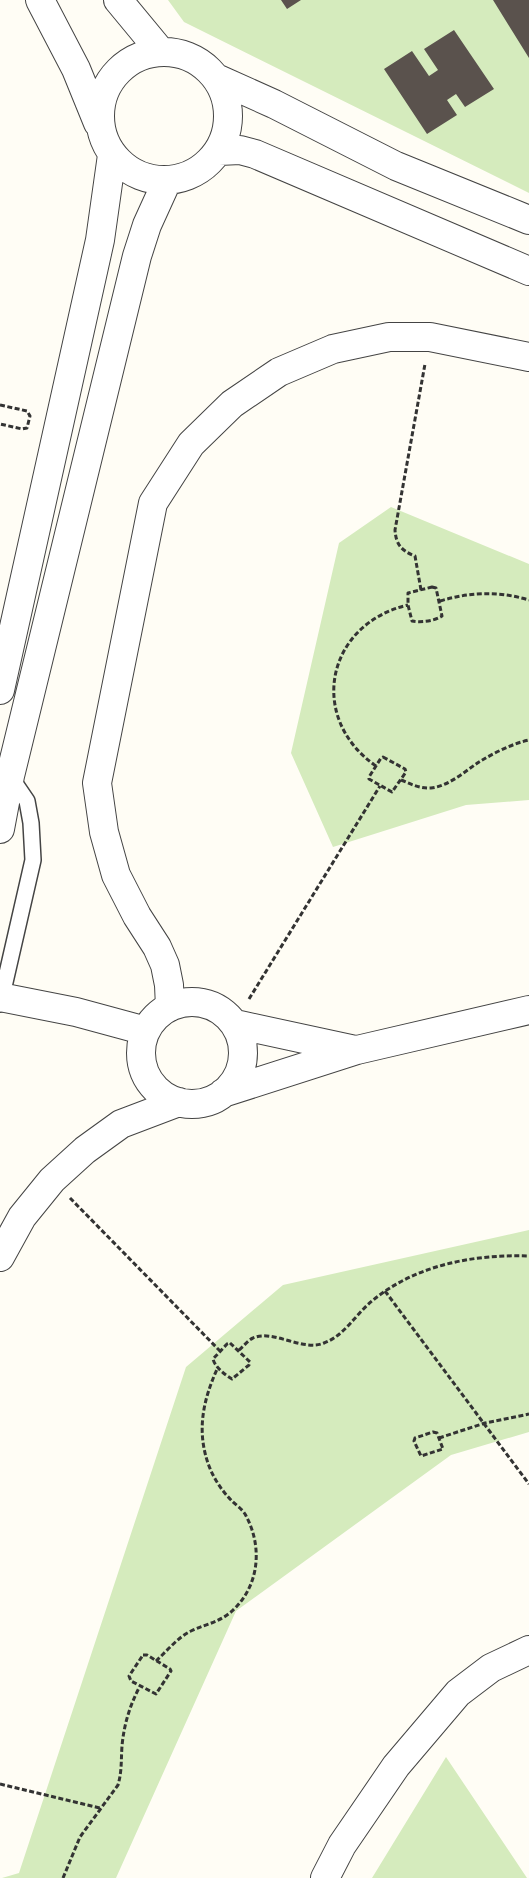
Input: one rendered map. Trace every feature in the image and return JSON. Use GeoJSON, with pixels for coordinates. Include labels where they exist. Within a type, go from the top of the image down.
{"type":"FeatureCollection","features":[{"type":"Feature","properties":{"kind":"street"},"geometry":{"type":"LineString","coordinates":[[40,0],[76,70],[104,141],[112,155],[123,166],[136,174],[151,180],[166,181],[182,178],[196,172],[209,163],[219,151],[225,137],[228,122],[228,106],[224,91],[205,66],[192,58],[177,53],[161,52],[146,54],[131,60],[109,82],[102,96],[99,111],[100,127]]}},
{"type":"Feature","properties":{"kind":"street"},"geometry":{"type":"LineString","coordinates":[[118,0],[161,52]]}},
{"type":"Feature","properties":{"kind":"street"},"geometry":{"type":"LineString","coordinates":[[216,78],[274,104],[396,166],[529,220]]}},
{"type":"Feature","properties":{"kind":"street"},"geometry":{"type":"LineString","coordinates":[[219,151],[240,150],[255,154],[529,271]]}},
{"type":"Feature","properties":{"kind":"street"},"geometry":{"type":"LineString","coordinates":[[0,690],[100,240],[112,155]]}},
{"type":"Feature","properties":{"kind":"street"},"geometry":{"type":"LineString","coordinates":[[0,829],[10,776],[137,256],[147,225],[166,181]]}},
{"type":"Feature","properties":{"kind":"street"},"geometry":{"type":"LineString","coordinates":[[170,1007],[169,985],[165,966],[157,947],[137,916],[116,875],[104,832],[98,783],[153,503],[191,444],[232,404],[280,372],[333,349],[389,337],[430,337],[529,357]]}},
{"type":"Feature","properties":{"kind":"street"},"geometry":{"type":"LineString","coordinates":[[1,1000],[76,1012],[146,1031]]}},
{"type":"Feature","properties":{"kind":"street"},"geometry":{"type":"LineString","coordinates":[[223,1093],[234,1082],[241,1068],[243,1054],[241,1038],[230,1020],[214,1006],[199,1002],[184,1003],[170,1007],[160,1013],[146,1031],[142,1056],[146,1074],[157,1089],[167,1097],[179,1102],[194,1103],[209,1101],[223,1093],[357,1050],[529,1010]]}},
{"type":"Feature","properties":{"kind":"street"},"geometry":{"type":"LineString","coordinates":[[230,1020],[357,1050]]}},
{"type":"Feature","properties":{"kind":"street"},"geometry":{"type":"LineString","coordinates":[[0,1257],[22,1217],[52,1180],[84,1150],[120,1124],[179,1102]]}},
{"type":"Feature","properties":{"kind":"street"},"geometry":{"type":"LineString","coordinates":[[325,1878],[342,1845],[396,1766],[458,1693],[491,1668],[529,1650]]}},
{"type":"Feature","properties":{"kind":"lane"},"geometry":{"type":"LineString","coordinates":[[1,1000],[33,860],[32,823],[27,801],[10,776]]}},
{"type":"Feature","properties":{"kind":"path"},"geometry":{"type":"LineString","coordinates":[[421,590],[415,556],[407,553],[400,547],[396,540],[395,530],[430,337]]}},
{"type":"Feature","properties":{"kind":"path"},"geometry":{"type":"LineString","coordinates":[[0,404],[27,411],[30,416],[27,428],[22,429],[0,424]]}},
{"type":"Feature","properties":{"kind":"path"},"geometry":{"type":"LineString","coordinates":[[432,587],[436,588],[440,601],[442,616],[438,619],[412,621],[408,605],[408,593],[432,587]]}},
{"type":"Feature","properties":{"kind":"path"},"geometry":{"type":"LineString","coordinates":[[440,601],[459,595],[476,593],[494,593],[529,600]]}},
{"type":"Feature","properties":{"kind":"path"},"geometry":{"type":"LineString","coordinates":[[376,766],[363,758],[344,734],[334,705],[335,675],[346,646],[355,634],[379,615],[393,608],[408,605]]}},
{"type":"Feature","properties":{"kind":"path"},"geometry":{"type":"LineString","coordinates":[[401,780],[416,787],[442,786],[498,752],[517,743],[529,740]]}},
{"type":"Feature","properties":{"kind":"path"},"geometry":{"type":"LineString","coordinates":[[381,758],[386,758],[405,769],[406,772],[392,792],[369,779],[376,766],[381,758]]}},
{"type":"Feature","properties":{"kind":"path"},"geometry":{"type":"LineString","coordinates":[[230,1020],[252,996],[380,786]]}},
{"type":"Feature","properties":{"kind":"path"},"geometry":{"type":"LineString","coordinates":[[52,1180],[220,1351]]}},
{"type":"Feature","properties":{"kind":"path"},"geometry":{"type":"LineString","coordinates":[[239,1350],[254,1338],[268,1336],[306,1344],[322,1345],[334,1338],[359,1312],[385,1292],[425,1270],[450,1263],[505,1255],[529,1256]]}},
{"type":"Feature","properties":{"kind":"path"},"geometry":{"type":"LineString","coordinates":[[385,1292],[529,1484]]}},
{"type":"Feature","properties":{"kind":"path"},"geometry":{"type":"LineString","coordinates":[[227,1344],[230,1344],[239,1350],[250,1362],[249,1365],[232,1380],[213,1362],[213,1359],[220,1351],[227,1344]]}},
{"type":"Feature","properties":{"kind":"path"},"geometry":{"type":"LineString","coordinates":[[156,1661],[184,1635],[212,1624],[236,1608],[252,1584],[256,1569],[255,1540],[247,1520],[244,1513],[218,1484],[209,1466],[204,1447],[201,1428],[203,1408],[208,1389],[218,1367]]}},
{"type":"Feature","properties":{"kind":"path"},"geometry":{"type":"LineString","coordinates":[[439,1438],[485,1423],[529,1414]]}},
{"type":"Feature","properties":{"kind":"path"},"geometry":{"type":"LineString","coordinates":[[433,1432],[438,1433],[439,1438],[442,1450],[424,1456],[419,1455],[414,1441],[415,1438],[433,1432]]}},
{"type":"Feature","properties":{"kind":"path"},"geometry":{"type":"LineString","coordinates":[[147,1655],[156,1661],[170,1669],[170,1674],[156,1694],[130,1681],[129,1676],[140,1658],[147,1655]]}},
{"type":"Feature","properties":{"kind":"path"},"geometry":{"type":"LineString","coordinates":[[63,1878],[80,1837],[118,1785],[126,1725],[132,1702],[140,1686]]}},
{"type":"Feature","properties":{"kind":"path"},"geometry":{"type":"LineString","coordinates":[[0,1784],[100,1808]]}},
{"type":"Feature","properties":{"kind":"green space"},"geometry":{"type":"Polygon","coordinates":[[[168,0],[529,0],[529,193],[184,22],[168,0]]]}},
{"type":"Feature","properties":{"kind":"green space"},"geometry":{"type":"Polygon","coordinates":[[[391,507],[529,564],[529,800],[466,805],[333,847],[291,753],[339,543],[391,507]]]}},
{"type":"Feature","properties":{"kind":"green space"},"geometry":{"type":"Polygon","coordinates":[[[529,1230],[529,1432],[451,1455],[236,1611],[116,1878],[2,1878],[19,1873],[186,1367],[283,1285],[529,1230]]]}},
{"type":"Feature","properties":{"kind":"green space"},"geometry":{"type":"Polygon","coordinates":[[[446,1757],[527,1878],[372,1878],[446,1757]]]}},
{"type":"Feature","properties":{"kind":"building"},"geometry":{"type":"Polygon","coordinates":[[[281,0],[301,0],[287,9],[281,0]]]}},
{"type":"Feature","properties":{"kind":"building"},"geometry":{"type":"Polygon","coordinates":[[[493,0],[529,0],[529,58],[493,0]]]}},
{"type":"Feature","properties":{"kind":"building"},"geometry":{"type":"Polygon","coordinates":[[[454,30],[494,89],[465,107],[456,94],[447,100],[457,115],[427,134],[384,69],[412,51],[429,76],[438,70],[424,49],[454,30]]]}}]}
